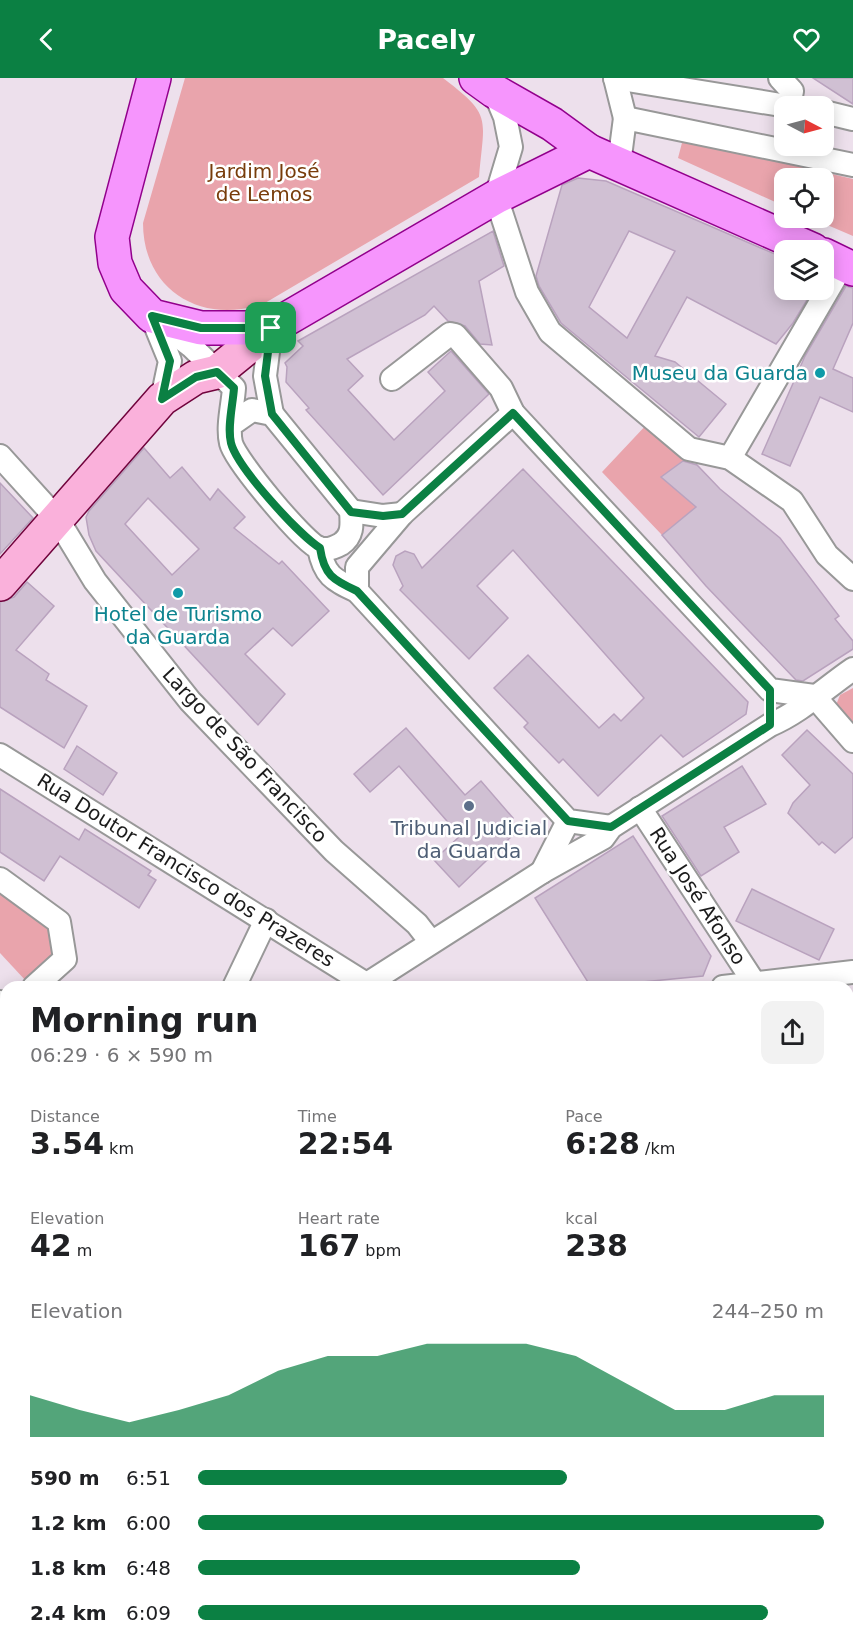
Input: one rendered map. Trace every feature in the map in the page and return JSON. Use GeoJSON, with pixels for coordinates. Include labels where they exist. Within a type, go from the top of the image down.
{"type":"FeatureCollection","features":[{"type":"Feature","properties":{"kind":"main road"},"geometry":{"type":"LineString","coordinates":[[154,78],[112,237],[115,263],[126,289],[152,316],[201,328],[271,328],[496,197],[589,151]]}},
{"type":"Feature","properties":{"kind":"main road"},"geometry":{"type":"LineString","coordinates":[[485,85],[552,124],[589,151],[790,240]]}},
{"type":"Feature","properties":{"kind":"street"},"geometry":{"type":"LineString","coordinates":[[619,164],[625,118],[615,78],[774,104]]}},
{"type":"Feature","properties":{"kind":"street"},"geometry":{"type":"LineString","coordinates":[[780,78],[792,91],[791,96]]}},
{"type":"Feature","properties":{"kind":"street"},"geometry":{"type":"LineString","coordinates":[[485,85],[505,117],[511,147],[496,197],[527,292],[550,332],[689,449],[730,458],[792,501],[827,555],[853,579]]}},
{"type":"Feature","properties":{"kind":"street"},"geometry":{"type":"LineString","coordinates":[[834,114],[853,119]]}},
{"type":"Feature","properties":{"kind":"street"},"geometry":{"type":"LineString","coordinates":[[625,118],[853,165]]}},
{"type":"Feature","properties":{"kind":"street"},"geometry":{"type":"LineString","coordinates":[[730,458],[813,317],[840,263]]}},
{"type":"Feature","properties":{"kind":"street"},"geometry":{"type":"LineString","coordinates":[[152,316],[234,388],[231,443],[247,470],[305,539],[320,548],[333,549],[347,540],[352,527],[351,512],[272,414],[265,376],[271,328]]}},
{"type":"Feature","properties":{"kind":"street"},"geometry":{"type":"LineString","coordinates":[[152,316],[170,361],[162,399]]}},
{"type":"Feature","properties":{"kind":"street"},"geometry":{"type":"LineString","coordinates":[[0,584],[162,399],[196,377],[217,372],[271,328]]}},
{"type":"Feature","properties":{"kind":"street"},"geometry":{"type":"LineString","coordinates":[[392,379],[450,334],[455,335],[501,388],[513,413],[770,690],[814,696],[853,741]]}},
{"type":"Feature","properties":{"kind":"street"},"geometry":{"type":"LineString","coordinates":[[232,424],[252,410],[272,414]]}},
{"type":"Feature","properties":{"kind":"street"},"geometry":{"type":"LineString","coordinates":[[357,591],[357,567],[402,514],[513,413]]}},
{"type":"Feature","properties":{"kind":"street","name":"Largo de São Francisco"},"geometry":{"type":"LineString","coordinates":[[0,456],[58,520],[96,581],[190,701],[334,851],[417,924],[431,942]]}},
{"type":"Feature","properties":{"kind":"street"},"geometry":{"type":"LineString","coordinates":[[351,512],[383,516],[402,514]]}},
{"type":"Feature","properties":{"kind":"street"},"geometry":{"type":"LineString","coordinates":[[320,548],[322,566],[337,582],[357,591],[568,821],[611,827]]}},
{"type":"Feature","properties":{"kind":"street"},"geometry":{"type":"LineString","coordinates":[[376,981],[431,942],[542,872],[603,838],[611,827],[770,725],[795,714],[814,696],[853,669]]}},
{"type":"Feature","properties":{"kind":"street"},"geometry":{"type":"LineString","coordinates":[[770,690],[770,725]]}},
{"type":"Feature","properties":{"kind":"street","name":"Rua Doutor Francisco dos Prazeres"},"geometry":{"type":"LineString","coordinates":[[0,755],[361,981]]}},
{"type":"Feature","properties":{"kind":"street","name":"Rua José Afonso"},"geometry":{"type":"LineString","coordinates":[[640,808],[753,981]]}},
{"type":"Feature","properties":{"kind":"street"},"geometry":{"type":"LineString","coordinates":[[542,872],[568,821]]}},
{"type":"Feature","properties":{"kind":"street"},"geometry":{"type":"LineString","coordinates":[[0,879],[59,922],[65,959],[41,981]]}},
{"type":"Feature","properties":{"kind":"street"},"geometry":{"type":"LineString","coordinates":[[237,981],[266,920]]}},
{"type":"Feature","properties":{"kind":"street"},"geometry":{"type":"LineString","coordinates":[[780,981],[853,972]]}},
{"type":"Feature","properties":{"kind":"green space","name":"Jardim José de Lemos"},"geometry":{"type":"Polygon","coordinates":[[[185,78],[443,78],[470,101],[482,119],[483,142],[479,177],[265,303],[242,309],[220,310],[199,306],[181,297],[165,284],[153,267],[146,247],[143,223],[185,78]]]}},
{"type":"Feature","properties":{"kind":"green space"},"geometry":{"type":"Polygon","coordinates":[[[683,139],[806,168],[774,168],[774,201],[678,158],[683,139]]]}},
{"type":"Feature","properties":{"kind":"green space"},"geometry":{"type":"Polygon","coordinates":[[[834,175],[853,179],[853,236],[834,228],[834,175]]]}},
{"type":"Feature","properties":{"kind":"green space"},"geometry":{"type":"Polygon","coordinates":[[[649,422],[689,456],[662,477],[690,502],[695,495],[702,502],[662,535],[602,472],[649,422]]]}},
{"type":"Feature","properties":{"kind":"green space"},"geometry":{"type":"Polygon","coordinates":[[[853,688],[853,726],[836,705],[840,695],[853,688]]]}},
{"type":"Feature","properties":{"kind":"green space"},"geometry":{"type":"Polygon","coordinates":[[[0,891],[50,928],[54,956],[26,981],[0,953],[0,891]]]}},
{"type":"Feature","properties":{"kind":"building"},"geometry":{"type":"Polygon","coordinates":[[[813,78],[853,78],[853,104],[813,78]]]}},
{"type":"Feature","properties":{"kind":"building"},"geometry":{"type":"Polygon","coordinates":[[[578,178],[606,181],[774,254],[774,300],[807,300],[793,323],[776,344],[687,297],[655,356],[675,362],[726,404],[699,437],[561,323],[539,286],[536,276],[562,185],[578,178]],[[629,231],[589,307],[627,338],[675,251],[629,231]]]}},
{"type":"Feature","properties":{"kind":"building"},"geometry":{"type":"Polygon","coordinates":[[[493,231],[504,266],[479,281],[492,345],[480,344],[465,326],[448,321],[434,306],[425,315],[347,359],[363,376],[348,390],[394,440],[445,391],[428,372],[451,351],[489,394],[383,495],[306,410],[309,408],[286,382],[285,363],[303,346],[298,341],[493,231]]]}},
{"type":"Feature","properties":{"kind":"building","name":"Museu da Guarda"},"geometry":{"type":"Polygon","coordinates":[[[846,286],[853,288],[853,323],[833,369],[853,378],[853,412],[820,397],[790,466],[762,454],[805,356],[846,286]]]}},
{"type":"Feature","properties":{"kind":"building","name":"Hotel de Turismo da Guarda"},"geometry":{"type":"Polygon","coordinates":[[[144,448],[170,478],[182,467],[210,500],[218,489],[245,517],[234,528],[279,564],[282,561],[329,611],[292,646],[273,628],[245,654],[285,694],[258,725],[96,551],[89,535],[86,517],[144,448]],[[148,498],[125,524],[172,575],[199,549],[148,498]]]}},
{"type":"Feature","properties":{"kind":"building"},"geometry":{"type":"Polygon","coordinates":[[[683,461],[697,465],[720,489],[780,538],[839,616],[835,619],[853,641],[853,649],[803,681],[796,680],[706,586],[662,535],[696,507],[661,477],[683,461]]]}},
{"type":"Feature","properties":{"kind":"building"},"geometry":{"type":"Polygon","coordinates":[[[523,469],[748,702],[746,714],[683,757],[661,735],[598,796],[563,759],[559,763],[524,727],[528,723],[494,688],[528,655],[599,728],[614,714],[621,721],[644,698],[513,550],[477,586],[508,618],[469,659],[400,590],[403,586],[393,565],[396,556],[405,551],[414,554],[422,568],[523,469]]]}},
{"type":"Feature","properties":{"kind":"building"},"geometry":{"type":"Polygon","coordinates":[[[0,483],[33,518],[0,554],[0,483]]]}},
{"type":"Feature","properties":{"kind":"building"},"geometry":{"type":"Polygon","coordinates":[[[27,582],[54,606],[16,650],[49,674],[46,680],[87,706],[64,748],[0,707],[0,602],[14,597],[27,582]]]}},
{"type":"Feature","properties":{"kind":"building","name":"Tribunal Judicial da Guarda"},"geometry":{"type":"Polygon","coordinates":[[[406,728],[465,795],[481,781],[513,818],[505,826],[513,835],[459,887],[434,860],[460,836],[399,766],[370,792],[354,774],[406,728]]]}},
{"type":"Feature","properties":{"kind":"building"},"geometry":{"type":"Polygon","coordinates":[[[807,730],[853,774],[853,837],[835,853],[822,842],[819,845],[788,813],[793,803],[810,785],[782,755],[807,730]]]}},
{"type":"Feature","properties":{"kind":"building"},"geometry":{"type":"Polygon","coordinates":[[[77,746],[117,773],[103,795],[64,769],[77,746]]]}},
{"type":"Feature","properties":{"kind":"building"},"geometry":{"type":"Polygon","coordinates":[[[742,766],[766,804],[724,827],[739,852],[701,876],[662,816],[742,766]]]}},
{"type":"Feature","properties":{"kind":"building"},"geometry":{"type":"Polygon","coordinates":[[[0,789],[79,840],[85,829],[151,871],[148,875],[156,880],[139,908],[60,856],[44,881],[0,852],[0,789]]]}},
{"type":"Feature","properties":{"kind":"building"},"geometry":{"type":"Polygon","coordinates":[[[633,836],[711,956],[703,976],[652,981],[587,981],[535,898],[633,836]]]}},
{"type":"Feature","properties":{"kind":"building"},"geometry":{"type":"Polygon","coordinates":[[[752,889],[834,929],[819,960],[736,921],[752,889]]]}},
{"type":"Feature","properties":{"kind":"place","name":"Museu da Guarda"},"geometry":{"type":"Point","coordinates":[820,373]}},
{"type":"Feature","properties":{"kind":"place","name":"Hotel de Turismo da Guarda"},"geometry":{"type":"Point","coordinates":[178,593]}},
{"type":"Feature","properties":{"kind":"place","name":"Tribunal Judicial da Guarda"},"geometry":{"type":"Point","coordinates":[469,806]}},
{"type":"Feature","properties":{"kind":"route"},"geometry":{"type":"LineString","coordinates":[[152,316],[201,328],[271,328],[265,376],[272,414],[351,512],[383,516],[402,514],[513,413],[770,690],[770,725],[611,827],[568,821],[565,815],[357,591],[337,582],[322,566],[320,548],[305,539],[247,470],[231,443],[234,388],[217,372],[196,377],[162,399],[170,361],[152,316]]}}]}
